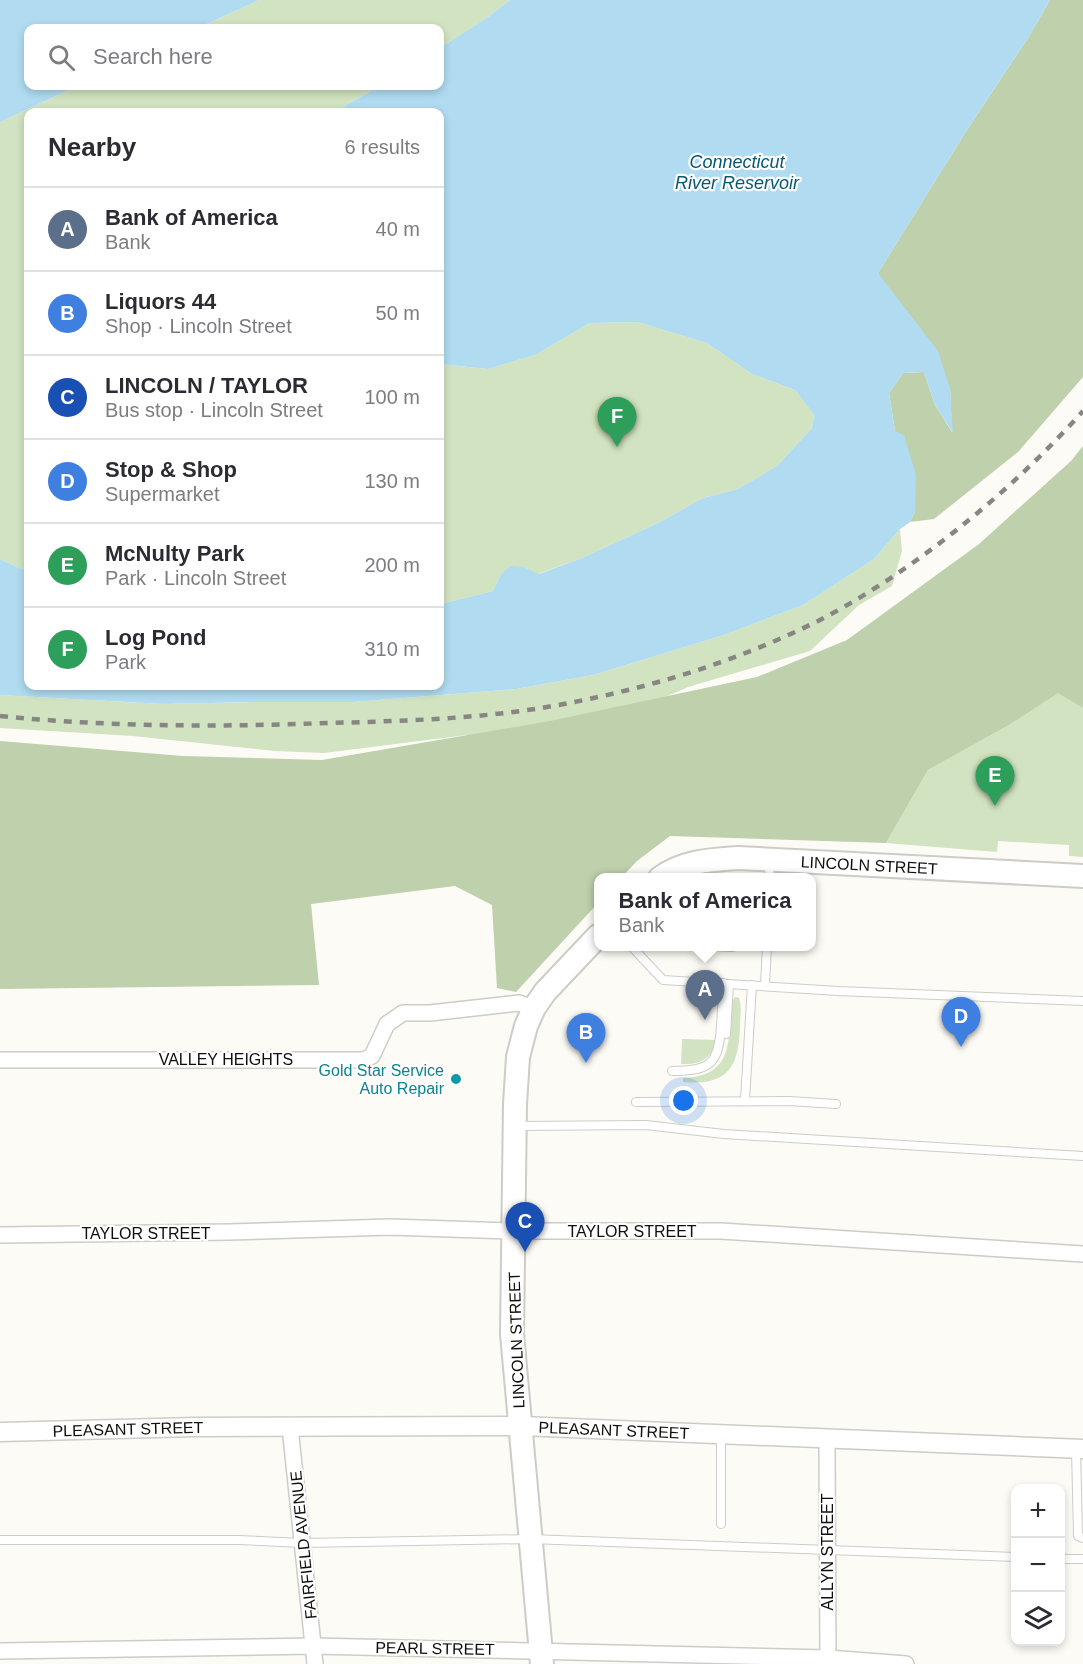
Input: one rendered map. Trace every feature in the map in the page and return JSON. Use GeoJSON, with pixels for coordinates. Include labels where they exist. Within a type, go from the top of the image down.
{"type":"FeatureCollection","features":[{"type":"Feature","properties":{"kind":"main road","name":"LINCOLN STREET"},"geometry":{"type":"LineString","coordinates":[[667,873],[696,861],[738,858],[770,868],[1083,876]]}},
{"type":"Feature","properties":{"kind":"main road","name":"LINCOLN STREET"},"geometry":{"type":"LineString","coordinates":[[542,1657],[512,1334],[518,1057],[526,1026],[534,1008],[545,992],[594,941]]}},
{"type":"Feature","properties":{"kind":"street","name":"VALLEY HEIGHTS"},"geometry":{"type":"LineString","coordinates":[[0,1060],[364,1060],[372,1056],[387,1024],[403,1013],[519,1003],[534,1008]]}},
{"type":"Feature","properties":{"kind":"street","name":"TAYLOR STREET"},"geometry":{"type":"LineString","coordinates":[[0,1234],[230,1232],[390,1227],[721,1231],[1083,1254]]}},
{"type":"Feature","properties":{"kind":"street","name":"PLEASANT STREET"},"geometry":{"type":"LineString","coordinates":[[0,1432],[290,1426],[521,1426],[1079,1449]]}},
{"type":"Feature","properties":{"kind":"street","name":"FAIRFIELD AVENUE"},"geometry":{"type":"LineString","coordinates":[[290,1426],[315,1664]]}},
{"type":"Feature","properties":{"kind":"street","name":"ALLYN STREET"},"geometry":{"type":"LineString","coordinates":[[827,1440],[828,1661]]}},
{"type":"Feature","properties":{"kind":"street","name":"PEARL STREET"},"geometry":{"type":"LineString","coordinates":[[0,1651],[314,1646],[542,1657],[906,1664]]}},
{"type":"Feature","properties":{"kind":"lane"},"geometry":{"type":"LineString","coordinates":[[637,951],[663,980],[819,990],[1083,1001]]}},
{"type":"Feature","properties":{"kind":"lane"},"geometry":{"type":"LineString","coordinates":[[765,985],[766,951]]}},
{"type":"Feature","properties":{"kind":"lane"},"geometry":{"type":"LineString","coordinates":[[672,1071],[697,1070],[711,1063],[717,1056],[726,984]]}},
{"type":"Feature","properties":{"kind":"lane"},"geometry":{"type":"LineString","coordinates":[[745,1100],[752,985]]}},
{"type":"Feature","properties":{"kind":"lane"},"geometry":{"type":"LineString","coordinates":[[636,1102],[745,1100],[836,1104]]}},
{"type":"Feature","properties":{"kind":"lane"},"geometry":{"type":"LineString","coordinates":[[515,1126],[646,1125],[724,1134],[1083,1156]]}},
{"type":"Feature","properties":{"kind":"lane"},"geometry":{"type":"LineString","coordinates":[[721,1435],[721,1524]]}},
{"type":"Feature","properties":{"kind":"lane"},"geometry":{"type":"LineString","coordinates":[[1079,1449],[1078,1536],[1083,1538]]}},
{"type":"Feature","properties":{"kind":"lane"},"geometry":{"type":"LineString","coordinates":[[0,1540],[240,1540],[303,1543],[530,1539],[1011,1557]]}},
{"type":"Feature","properties":{"kind":"lane"},"geometry":{"type":"LineString","coordinates":[[1065,1558],[1083,1559]]}},
{"type":"Feature","properties":{"kind":"green space"},"geometry":{"type":"Polygon","coordinates":[[[259,0],[510,0],[444,45],[444,24],[207,24],[259,0]]]}},
{"type":"Feature","properties":{"kind":"green space"},"geometry":{"type":"Polygon","coordinates":[[[1050,0],[1083,0],[1083,377],[1018,452],[934,519],[910,522],[915,512],[895,431],[889,393],[903,373],[924,372],[935,405],[952,432],[950,388],[878,273],[1050,0]]]}},
{"type":"Feature","properties":{"kind":"green space"},"geometry":{"type":"Polygon","coordinates":[[[68,90],[373,90],[341,108],[30,108],[68,90]]]}},
{"type":"Feature","properties":{"kind":"green space"},"geometry":{"type":"Polygon","coordinates":[[[24,111],[24,570],[0,559],[0,122],[24,111]]]}},
{"type":"Feature","properties":{"kind":"green space"},"geometry":{"type":"Polygon","coordinates":[[[637,322],[707,343],[752,374],[795,390],[814,415],[812,428],[777,466],[738,489],[703,498],[660,522],[582,558],[538,574],[524,567],[501,574],[493,591],[444,603],[444,364],[488,369],[535,355],[590,323],[637,322]]]}},
{"type":"Feature","properties":{"kind":"green space"},"geometry":{"type":"Polygon","coordinates":[[[1083,446],[1083,708],[1058,693],[1009,725],[928,770],[886,843],[670,836],[637,861],[626,873],[594,873],[594,907],[516,992],[497,988],[492,905],[455,886],[311,904],[319,985],[0,989],[0,741],[183,756],[322,760],[550,721],[757,677],[847,640],[979,544],[1071,461],[1083,446]]]}},
{"type":"Feature","properties":{"kind":"green space"},"geometry":{"type":"Polygon","coordinates":[[[900,529],[902,551],[892,586],[859,605],[810,651],[688,687],[638,709],[566,734],[467,735],[324,753],[275,751],[133,736],[0,728],[0,695],[163,704],[353,702],[516,689],[593,675],[724,635],[803,605],[874,559],[900,529]]]}},
{"type":"Feature","properties":{"kind":"green space"},"geometry":{"type":"Polygon","coordinates":[[[1058,692],[1083,708],[1083,857],[1069,856],[1069,845],[998,841],[997,852],[886,843],[928,770],[1009,725],[1058,692]]]}},
{"type":"Feature","properties":{"kind":"green space"},"geometry":{"type":"Polygon","coordinates":[[[735,997],[739,998],[741,1012],[739,1041],[733,1063],[728,1071],[710,1081],[683,1082],[683,1078],[707,1073],[721,1062],[728,1044],[731,1008],[735,997]]]}},
{"type":"Feature","properties":{"kind":"green space"},"geometry":{"type":"Polygon","coordinates":[[[682,1039],[717,1040],[712,1052],[704,1060],[681,1064],[682,1039]]]}},
{"type":"Feature","properties":{"kind":"water"},"geometry":{"type":"Polygon","coordinates":[[[0,0],[259,0],[207,24],[24,24],[24,90],[68,90],[30,108],[24,108],[24,111],[0,122],[0,0]]]}},
{"type":"Feature","properties":{"kind":"water","name":"Connecticut River Reservoir"},"geometry":{"type":"Polygon","coordinates":[[[510,0],[1050,0],[878,273],[938,351],[950,388],[953,433],[935,405],[924,372],[903,373],[889,393],[895,431],[904,435],[916,475],[915,512],[910,522],[900,529],[874,559],[803,605],[724,635],[593,675],[516,689],[353,702],[163,704],[0,695],[0,559],[24,570],[24,690],[444,690],[444,603],[493,591],[501,574],[511,566],[524,567],[539,574],[582,558],[660,522],[703,498],[738,489],[777,466],[812,428],[814,415],[795,390],[752,374],[707,343],[637,322],[590,323],[535,355],[488,369],[444,364],[444,108],[341,108],[373,90],[444,90],[444,45],[510,0]]]}},
{"type":"Feature","properties":{"kind":"railway"},"geometry":{"type":"LineString","coordinates":[[0,716],[165,725],[412,720],[466,717],[547,707],[651,684],[718,663],[784,637],[816,622],[888,580],[924,555],[993,500],[1025,471],[1083,411]]}},
{"type":"Feature","properties":{"kind":"place","name":"Log Pond"},"geometry":{"type":"Point","coordinates":[617,447]}},
{"type":"Feature","properties":{"kind":"place","name":"McNulty Park"},"geometry":{"type":"Point","coordinates":[995,806]}},
{"type":"Feature","properties":{"kind":"place","name":"Bank of America"},"geometry":{"type":"Point","coordinates":[705,1020]}},
{"type":"Feature","properties":{"kind":"place","name":"Stop & Shop"},"geometry":{"type":"Point","coordinates":[961,1047]}},
{"type":"Feature","properties":{"kind":"place","name":"Liquors 44"},"geometry":{"type":"Point","coordinates":[586,1063]}},
{"type":"Feature","properties":{"kind":"place","name":"Gold Star Service Auto Repair"},"geometry":{"type":"Point","coordinates":[456,1079]}},
{"type":"Feature","properties":{"kind":"place","name":"LINCOLN / TAYLOR"},"geometry":{"type":"Point","coordinates":[525,1252]}}]}
